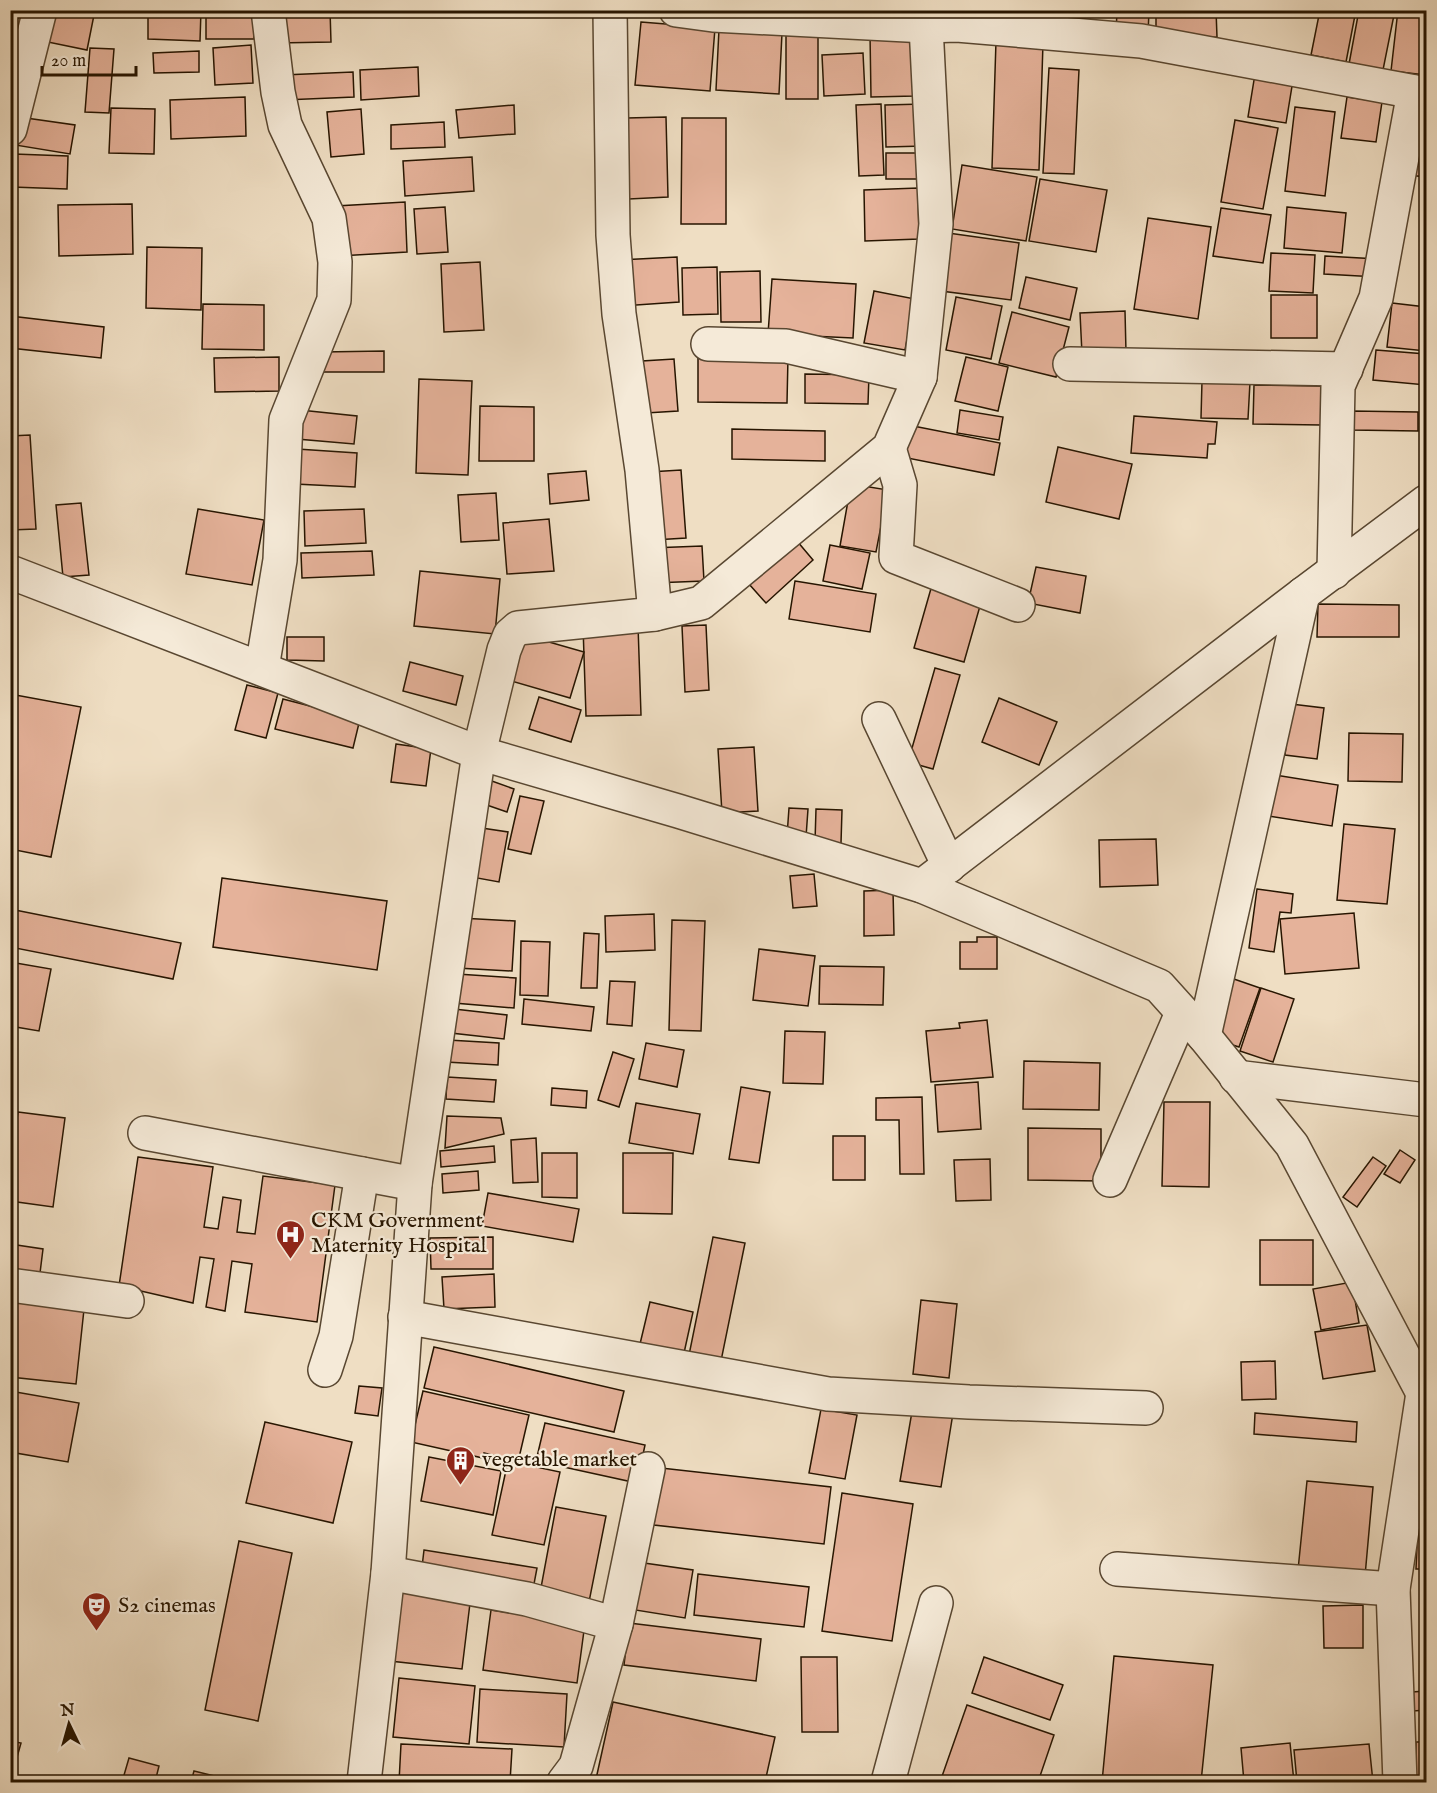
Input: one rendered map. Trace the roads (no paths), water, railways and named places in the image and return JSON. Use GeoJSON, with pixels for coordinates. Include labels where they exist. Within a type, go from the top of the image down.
{"type":"FeatureCollection","features":[{"type":"Feature","properties":{"kind":"street"},"geometry":{"type":"LineString","coordinates":[[10,129],[40,10]]}},
{"type":"Feature","properties":{"kind":"street"},"geometry":{"type":"LineString","coordinates":[[262,668],[280,560],[286,420],[334,300],[335,262],[329,218],[285,125],[278,92],[268,10]]}},
{"type":"Feature","properties":{"kind":"street"},"geometry":{"type":"LineString","coordinates":[[610,10],[613,235],[619,314],[642,470],[655,614]]}},
{"type":"Feature","properties":{"kind":"street"},"geometry":{"type":"LineString","coordinates":[[676,10],[948,21],[1141,41],[1420,93],[1376,298],[1338,386],[1335,572]]}},
{"type":"Feature","properties":{"kind":"street"},"geometry":{"type":"LineString","coordinates":[[364,1782],[388,1573],[415,1184],[479,753],[504,650],[513,631],[518,628],[655,614],[701,603],[889,448],[920,377],[936,224],[948,21]]}},
{"type":"Feature","properties":{"kind":"street"},"geometry":{"type":"LineString","coordinates":[[708,344],[786,346],[920,377]]}},
{"type":"Feature","properties":{"kind":"street"},"geometry":{"type":"LineString","coordinates":[[1070,364],[1346,369]]}},
{"type":"Feature","properties":{"kind":"street"},"geometry":{"type":"LineString","coordinates":[[889,448],[900,485],[896,557],[1018,605]]}},
{"type":"Feature","properties":{"kind":"street"},"geometry":{"type":"LineString","coordinates":[[922,886],[1426,502]]}},
{"type":"Feature","properties":{"kind":"street"},"geometry":{"type":"LineString","coordinates":[[10,572],[479,753],[922,886],[1159,986],[1292,1145],[1425,1393],[1393,1588],[1412,1740],[1400,1782]]}},
{"type":"Feature","properties":{"kind":"street"},"geometry":{"type":"LineString","coordinates":[[1110,1180],[1193,1024],[1303,594]]}},
{"type":"Feature","properties":{"kind":"street"},"geometry":{"type":"LineString","coordinates":[[879,719],[949,866]]}},
{"type":"Feature","properties":{"kind":"street"},"geometry":{"type":"LineString","coordinates":[[1236,1077],[1426,1100]]}},
{"type":"Feature","properties":{"kind":"street"},"geometry":{"type":"LineString","coordinates":[[145,1132],[415,1184]]}},
{"type":"Feature","properties":{"kind":"street"},"geometry":{"type":"LineString","coordinates":[[325,1370],[336,1336],[362,1174]]}},
{"type":"Feature","properties":{"kind":"street"},"geometry":{"type":"LineString","coordinates":[[10,1285],[127,1301]]}},
{"type":"Feature","properties":{"kind":"street"},"geometry":{"type":"LineString","coordinates":[[405,1317],[828,1394],[1146,1408]]}},
{"type":"Feature","properties":{"kind":"street"},"geometry":{"type":"LineString","coordinates":[[564,1782],[576,1766],[616,1624],[648,1469]]}},
{"type":"Feature","properties":{"kind":"street"},"geometry":{"type":"LineString","coordinates":[[1117,1569],[1393,1588]]}},
{"type":"Feature","properties":{"kind":"street"},"geometry":{"type":"LineString","coordinates":[[388,1573],[527,1599],[616,1624]]}},
{"type":"Feature","properties":{"kind":"street"},"geometry":{"type":"LineString","coordinates":[[888,1782],[936,1603]]}},
{"type":"Feature","properties":{"kind":"place","name":"CKM Government Maternity Hospital"},"geometry":{"type":"Point","coordinates":[290,1260]}},
{"type":"Feature","properties":{"kind":"place","name":"vegetable market"},"geometry":{"type":"Point","coordinates":[461,1486]}},
{"type":"Feature","properties":{"kind":"place","name":"S2 cinemas"},"geometry":{"type":"Point","coordinates":[97,1632]}}]}
